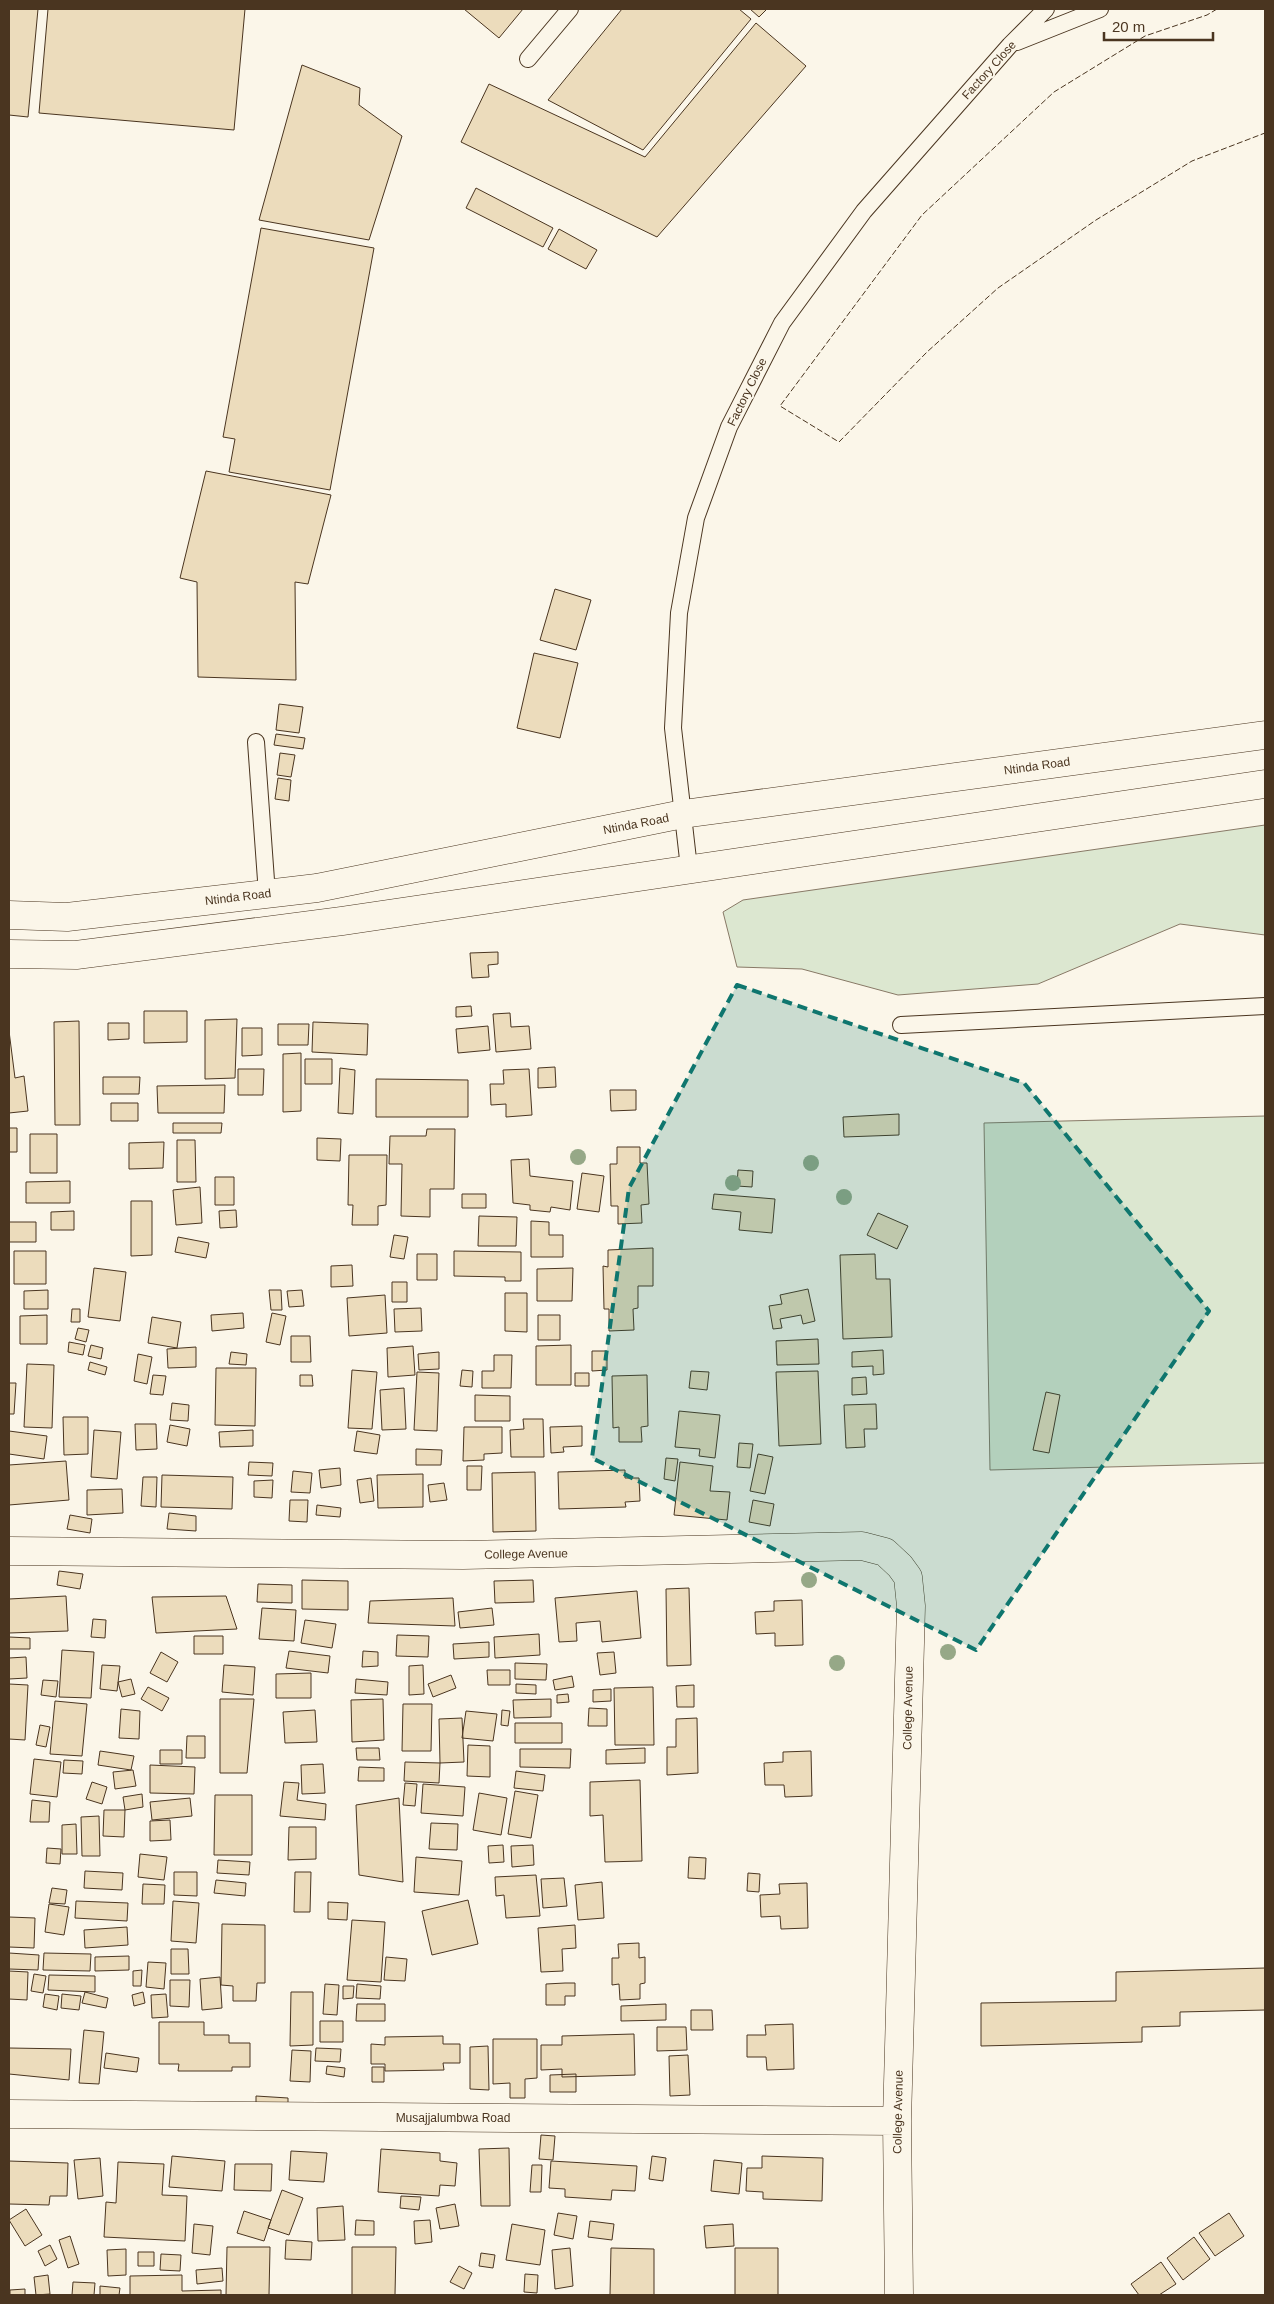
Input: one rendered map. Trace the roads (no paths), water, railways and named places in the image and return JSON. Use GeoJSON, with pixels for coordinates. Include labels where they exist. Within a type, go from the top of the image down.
{"type":"FeatureCollection","features":[{"type":"Feature","properties":{"kind":"main road","name":"Ntinda Road"},"geometry":{"type":"LineString","coordinates":[[9,915],[67,917],[317,888],[682,814],[1265,735]]}},
{"type":"Feature","properties":{"kind":"main road"},"geometry":{"type":"LineString","coordinates":[[9,954],[76,954],[342,921],[1265,784]]}},
{"type":"Feature","properties":{"kind":"main road","name":"College Avenue"},"geometry":{"type":"LineString","coordinates":[[9,1551],[463,1555],[862,1546],[885,1552],[900,1566],[908,1577],[911,1606],[898,2121],[899,2295]]}},
{"type":"Feature","properties":{"kind":"main road","name":"Musajjalumbwa Road"},"geometry":{"type":"LineString","coordinates":[[9,2114],[898,2121]]}},
{"type":"Feature","properties":{"kind":"lane"},"geometry":{"type":"LineString","coordinates":[[528,59],[570,9]]}},
{"type":"Feature","properties":{"kind":"lane","name":"Factory Close"},"geometry":{"type":"LineString","coordinates":[[689,868],[673,728],[679,613],[696,518],[729,427],[782,323],[864,211],[1010,45],[1046,9]]}},
{"type":"Feature","properties":{"kind":"lane"},"geometry":{"type":"LineString","coordinates":[[1010,45],[1100,9]]}},
{"type":"Feature","properties":{"kind":"lane"},"geometry":{"type":"LineString","coordinates":[[256,742],[267,894]]}},
{"type":"Feature","properties":{"kind":"lane"},"geometry":{"type":"LineString","coordinates":[[901,1025],[1265,1006]]}}]}
